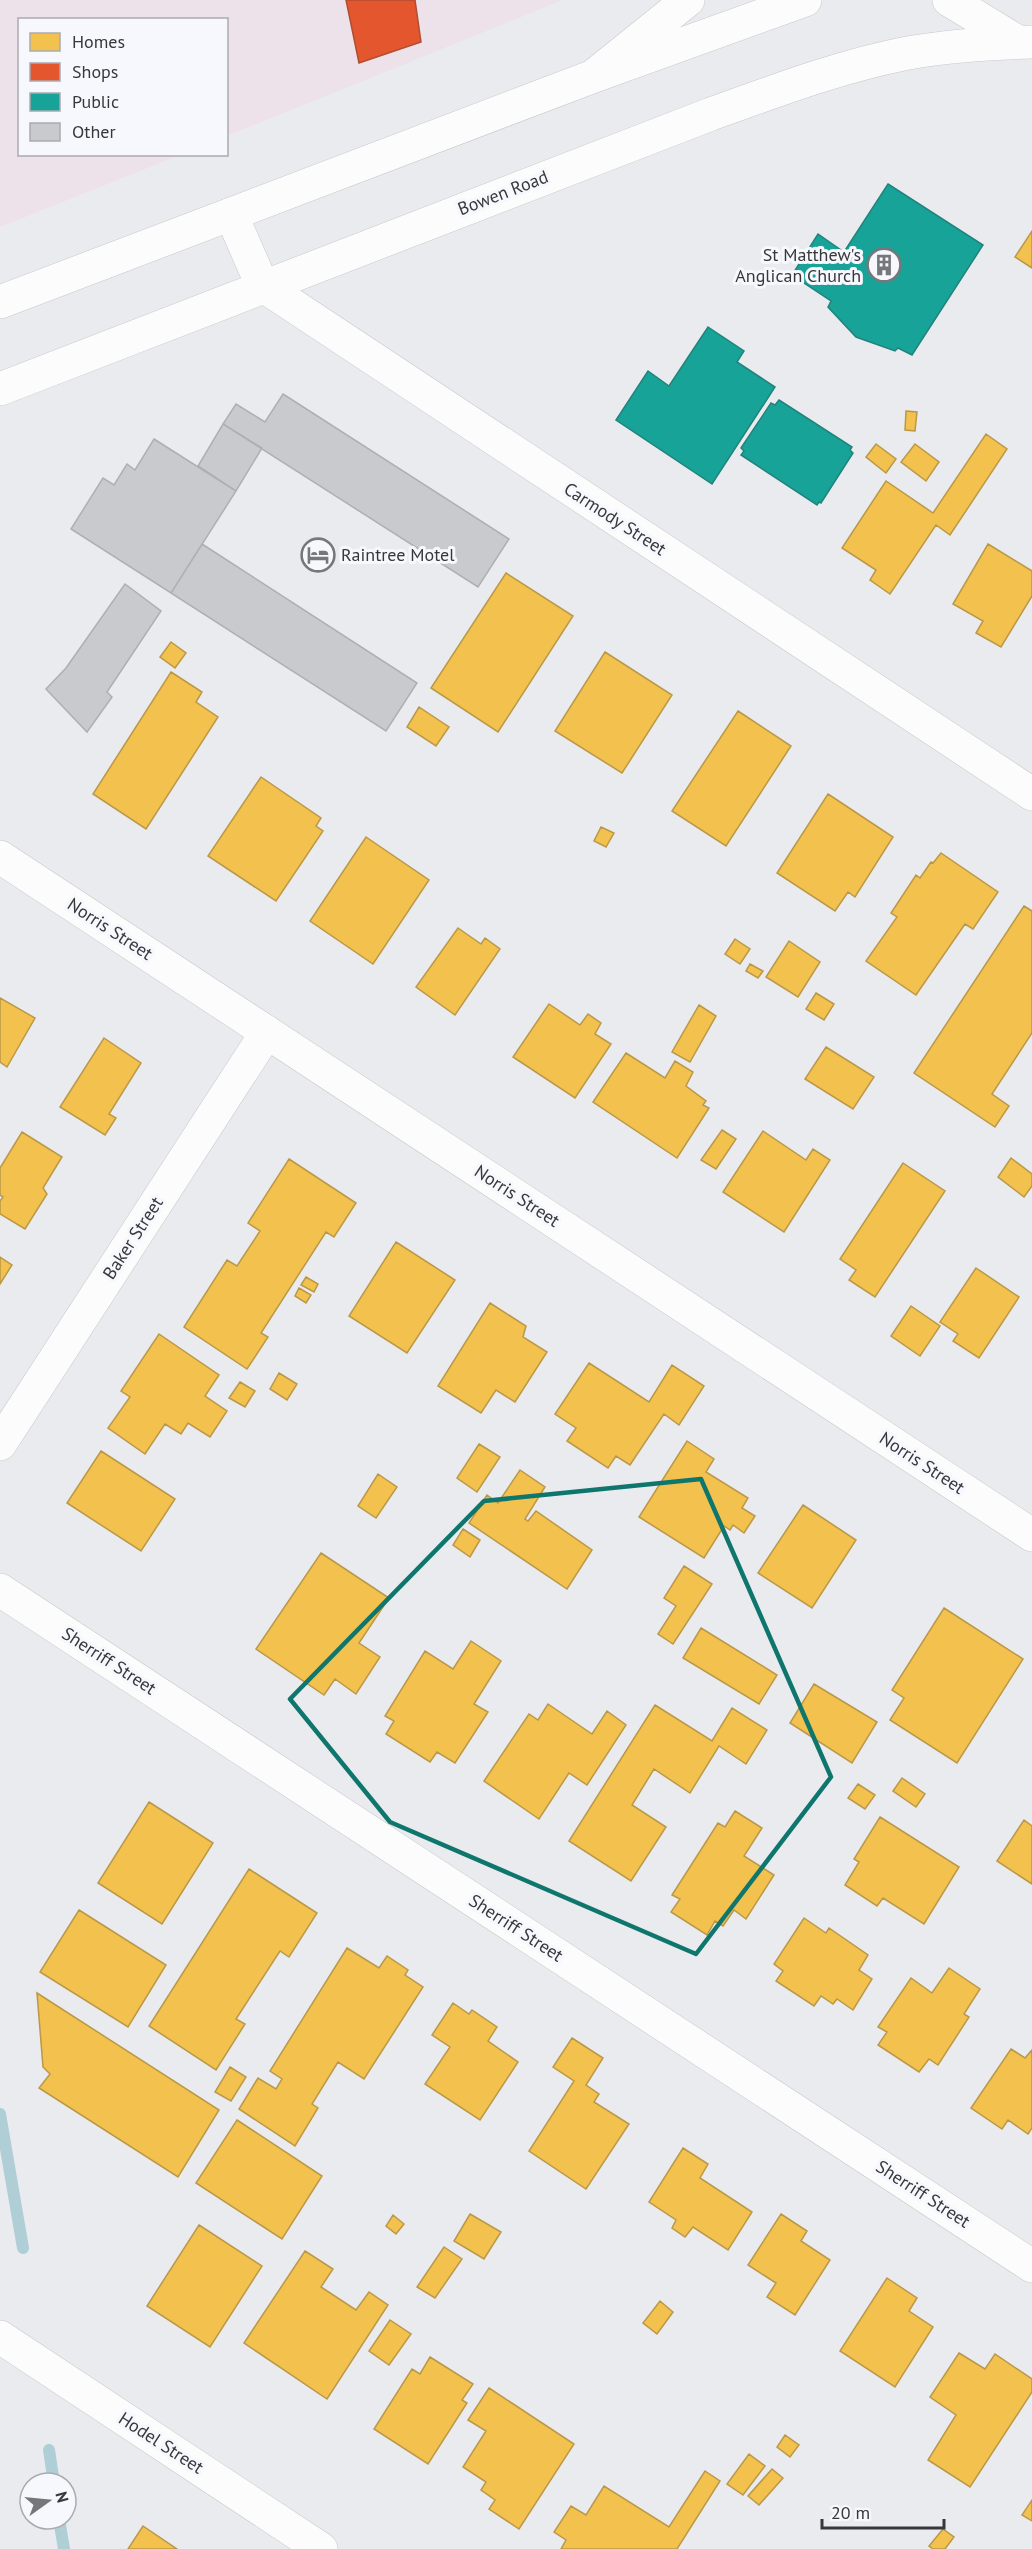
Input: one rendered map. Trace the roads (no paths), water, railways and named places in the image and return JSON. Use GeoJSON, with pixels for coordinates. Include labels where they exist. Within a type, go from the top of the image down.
{"type":"FeatureCollection","features":[{"type":"Feature","properties":{"kind":"street"},"geometry":{"type":"LineString","coordinates":[[594,76],[688,0]]}},
{"type":"Feature","properties":{"kind":"street"},"geometry":{"type":"LineString","coordinates":[[0,302],[594,76],[805,0]]}},
{"type":"Feature","properties":{"kind":"street"},"geometry":{"type":"LineString","coordinates":[[949,0],[1025,42]]}},
{"type":"Feature","properties":{"kind":"street","name":"Bowen Road"},"geometry":{"type":"LineString","coordinates":[[0,389],[262,285],[711,114],[843,69],[909,53],[1025,42]]}},
{"type":"Feature","properties":{"kind":"street"},"geometry":{"type":"LineString","coordinates":[[231,214],[262,285]]}},
{"type":"Feature","properties":{"kind":"street","name":"Carmody Street"},"geometry":{"type":"LineString","coordinates":[[262,285],[1032,794]]}},
{"type":"Feature","properties":{"kind":"street","name":"Norris Street"},"geometry":{"type":"LineString","coordinates":[[0,857],[1032,1535]]}},
{"type":"Feature","properties":{"kind":"street","name":"Baker Street"},"geometry":{"type":"LineString","coordinates":[[0,1444],[267,1032]]}},
{"type":"Feature","properties":{"kind":"street","name":"Sherriff Street"},"geometry":{"type":"LineString","coordinates":[[0,1590],[1032,2266]]}},
{"type":"Feature","properties":{"kind":"street","name":"Hodel Street"},"geometry":{"type":"LineString","coordinates":[[0,2337],[321,2549]]}},
{"type":"Feature","properties":{"kind":"waterway"},"geometry":{"type":"LineString","coordinates":[[0,2114],[23,2248]]}},
{"type":"Feature","properties":{"kind":"waterway"},"geometry":{"type":"LineString","coordinates":[[49,2450],[52,2471]]}},
{"type":"Feature","properties":{"kind":"waterway"},"geometry":{"type":"LineString","coordinates":[[61,2531],[64,2549]]}},
{"type":"Feature","properties":{"kind":"place","name":"St Matthew's Anglican Church"},"geometry":{"type":"Point","coordinates":[884,265]}},
{"type":"Feature","properties":{"kind":"place","name":"Raintree Motel"},"geometry":{"type":"Point","coordinates":[318,555]}}]}
